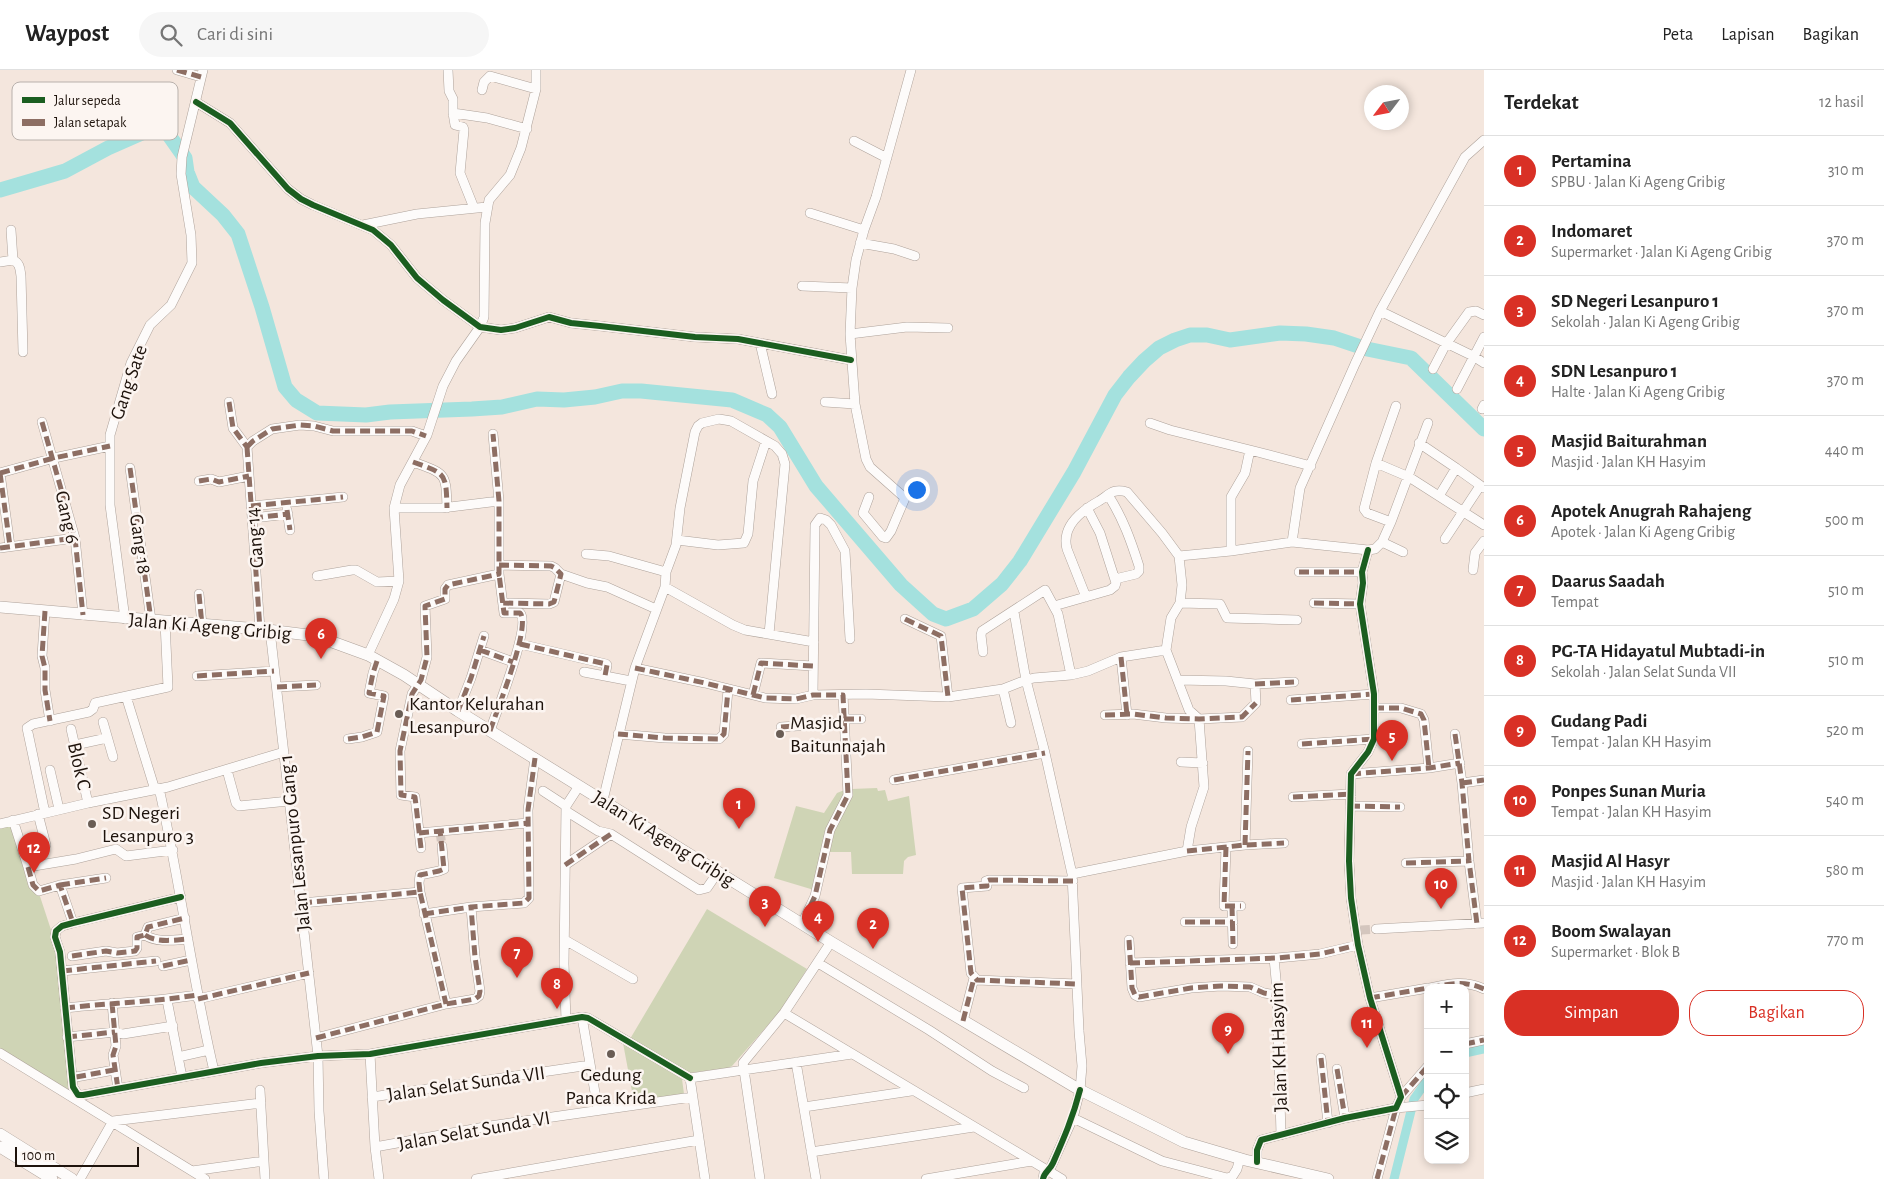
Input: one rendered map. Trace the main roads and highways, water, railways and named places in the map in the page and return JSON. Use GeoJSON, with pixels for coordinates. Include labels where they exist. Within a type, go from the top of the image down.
{"type":"FeatureCollection","features":[{"type":"Feature","properties":{"kind":"main road","name":"Jalan Ki Ageng Gribig"},"geometry":{"type":"LineString","coordinates":[[0,607],[316,636],[373,658],[418,684],[490,731],[831,942],[1080,1090],[1184,1142],[1240,1158],[1328,1179]]}},
{"type":"Feature","properties":{"kind":"main road"},"geometry":{"type":"LineString","coordinates":[[0,1134],[72,1179]]}},
{"type":"Feature","properties":{"kind":"main road"},"geometry":{"type":"LineString","coordinates":[[0,1147],[52,1179]]}},
{"type":"Feature","properties":{"kind":"waterway"},"geometry":{"type":"LineString","coordinates":[[0,190],[65,171],[126,140]]}},
{"type":"Feature","properties":{"kind":"waterway"},"geometry":{"type":"LineString","coordinates":[[172,140],[185,158],[187,172],[193,187],[223,215],[238,234],[262,307],[285,387],[296,400],[317,413],[366,415],[390,412],[502,407],[537,399],[564,400],[595,397],[622,391],[641,391],[732,400],[767,415],[780,427],[816,486],[901,585],[933,614],[946,619],[973,609],[1002,584],[1020,561],[1074,472],[1115,395],[1144,361],[1159,348],[1175,340],[1190,335],[1207,335],[1230,340],[1280,333],[1306,334],[1334,338],[1367,349],[1411,358],[1484,429]]}},
{"type":"Feature","properties":{"kind":"waterway"},"geometry":{"type":"LineString","coordinates":[[1469,1052],[1484,1049]]}},
{"type":"Feature","properties":{"kind":"waterway"},"geometry":{"type":"LineString","coordinates":[[1394,1179],[1414,1099],[1424,1085]]}},
{"type":"Feature","properties":{"kind":"tunnel"},"geometry":{"type":"LineString","coordinates":[[440,832],[442,846]]}},
{"type":"Feature","properties":{"kind":"tunnel"},"geometry":{"type":"LineString","coordinates":[[1361,930],[1376,929]]}},
{"type":"Feature","properties":{"kind":"place","name":"Apotek Anugrah Rahajeng"},"geometry":{"type":"Point","coordinates":[321,659]}},
{"type":"Feature","properties":{"kind":"place","name":"Kantor Kelurahan Lesanpuro"},"geometry":{"type":"Point","coordinates":[399,714]}},
{"type":"Feature","properties":{"kind":"place","name":"Masjid Baitunnajah"},"geometry":{"type":"Point","coordinates":[780,734]}},
{"type":"Feature","properties":{"kind":"place","name":"Masjid Baiturahman"},"geometry":{"type":"Point","coordinates":[1392,761]}},
{"type":"Feature","properties":{"kind":"place","name":"SD Negeri Lesanpuro 3"},"geometry":{"type":"Point","coordinates":[92,824]}},
{"type":"Feature","properties":{"kind":"place","name":"Pertamina"},"geometry":{"type":"Point","coordinates":[739,829]}},
{"type":"Feature","properties":{"kind":"place","name":"Boom Swalayan"},"geometry":{"type":"Point","coordinates":[34,873]}},
{"type":"Feature","properties":{"kind":"place","name":"Ponpes Sunan Muria"},"geometry":{"type":"Point","coordinates":[1441,909]}},
{"type":"Feature","properties":{"kind":"place","name":"SD Negeri Lesanpuro 1"},"geometry":{"type":"Point","coordinates":[765,927]}},
{"type":"Feature","properties":{"kind":"place","name":"SDN Lesanpuro 1"},"geometry":{"type":"Point","coordinates":[818,942]}},
{"type":"Feature","properties":{"kind":"place","name":"Indomaret"},"geometry":{"type":"Point","coordinates":[873,949]}},
{"type":"Feature","properties":{"kind":"place","name":"Daarus Saadah"},"geometry":{"type":"Point","coordinates":[517,978]}},
{"type":"Feature","properties":{"kind":"place","name":"PG-TA Hidayatul Mubtadi-in"},"geometry":{"type":"Point","coordinates":[557,1009]}},
{"type":"Feature","properties":{"kind":"place","name":"Masjid Al Hasyr"},"geometry":{"type":"Point","coordinates":[1367,1048]}},
{"type":"Feature","properties":{"kind":"place","name":"Gedung Panca Krida"},"geometry":{"type":"Point","coordinates":[611,1054]}},
{"type":"Feature","properties":{"kind":"place","name":"Gudang Padi"},"geometry":{"type":"Point","coordinates":[1228,1054]}}]}
